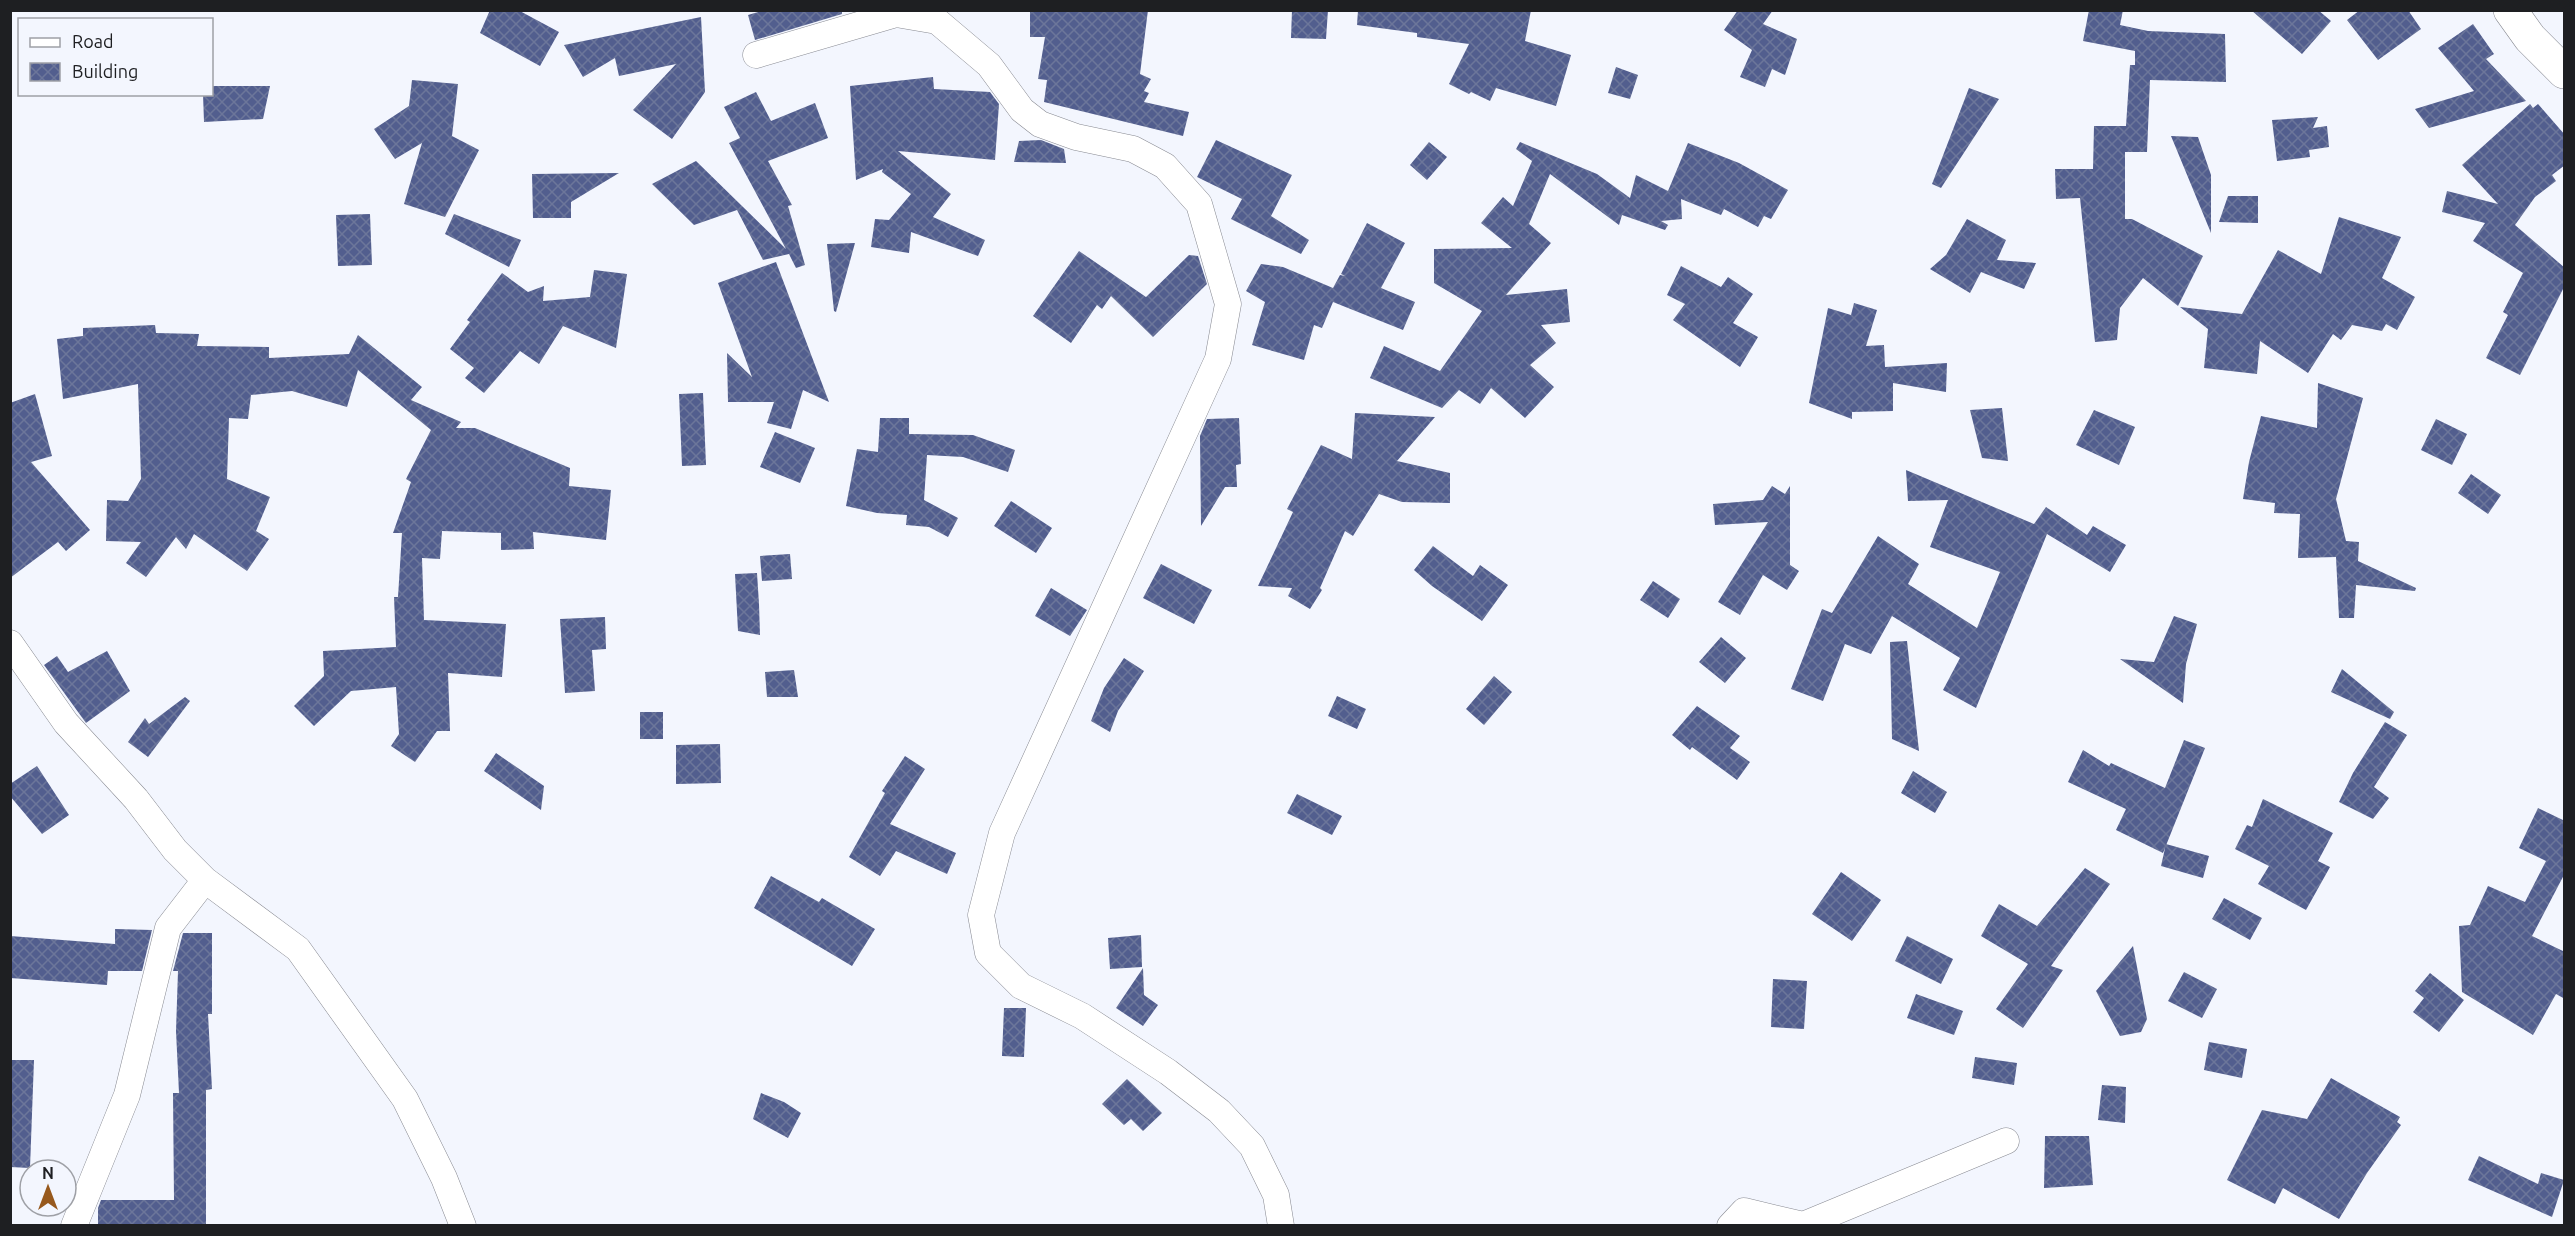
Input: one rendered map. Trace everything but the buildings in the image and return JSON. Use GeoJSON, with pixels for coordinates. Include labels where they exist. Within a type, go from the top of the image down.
{"type":"FeatureCollection","features":[{"type":"Feature","properties":{"kind":"main road"},"geometry":{"type":"LineString","coordinates":[[2510,10],[2530,38],[2565,72]]}},
{"type":"Feature","properties":{"kind":"street"},"geometry":{"type":"LineString","coordinates":[[756,55],[896,12],[937,21],[989,64],[1022,110],[1040,124],[1076,137],[1133,149],[1165,166],[1199,204],[1228,304],[1218,359],[1002,832],[981,915],[988,953],[1021,986],[1082,1016],[1168,1072],[1219,1111],[1252,1146],[1276,1196],[1281,1226]]}},
{"type":"Feature","properties":{"kind":"street"},"geometry":{"type":"LineString","coordinates":[[10,643],[66,723],[136,799],[175,850],[205,880],[298,949],[405,1099],[444,1178],[463,1226]]}},
{"type":"Feature","properties":{"kind":"street"},"geometry":{"type":"LineString","coordinates":[[74,1226],[127,1095],[168,928],[205,880]]}},
{"type":"Feature","properties":{"kind":"street"},"geometry":{"type":"LineString","coordinates":[[1730,1226],[1744,1211],[1803,1225],[2006,1141]]}}]}
